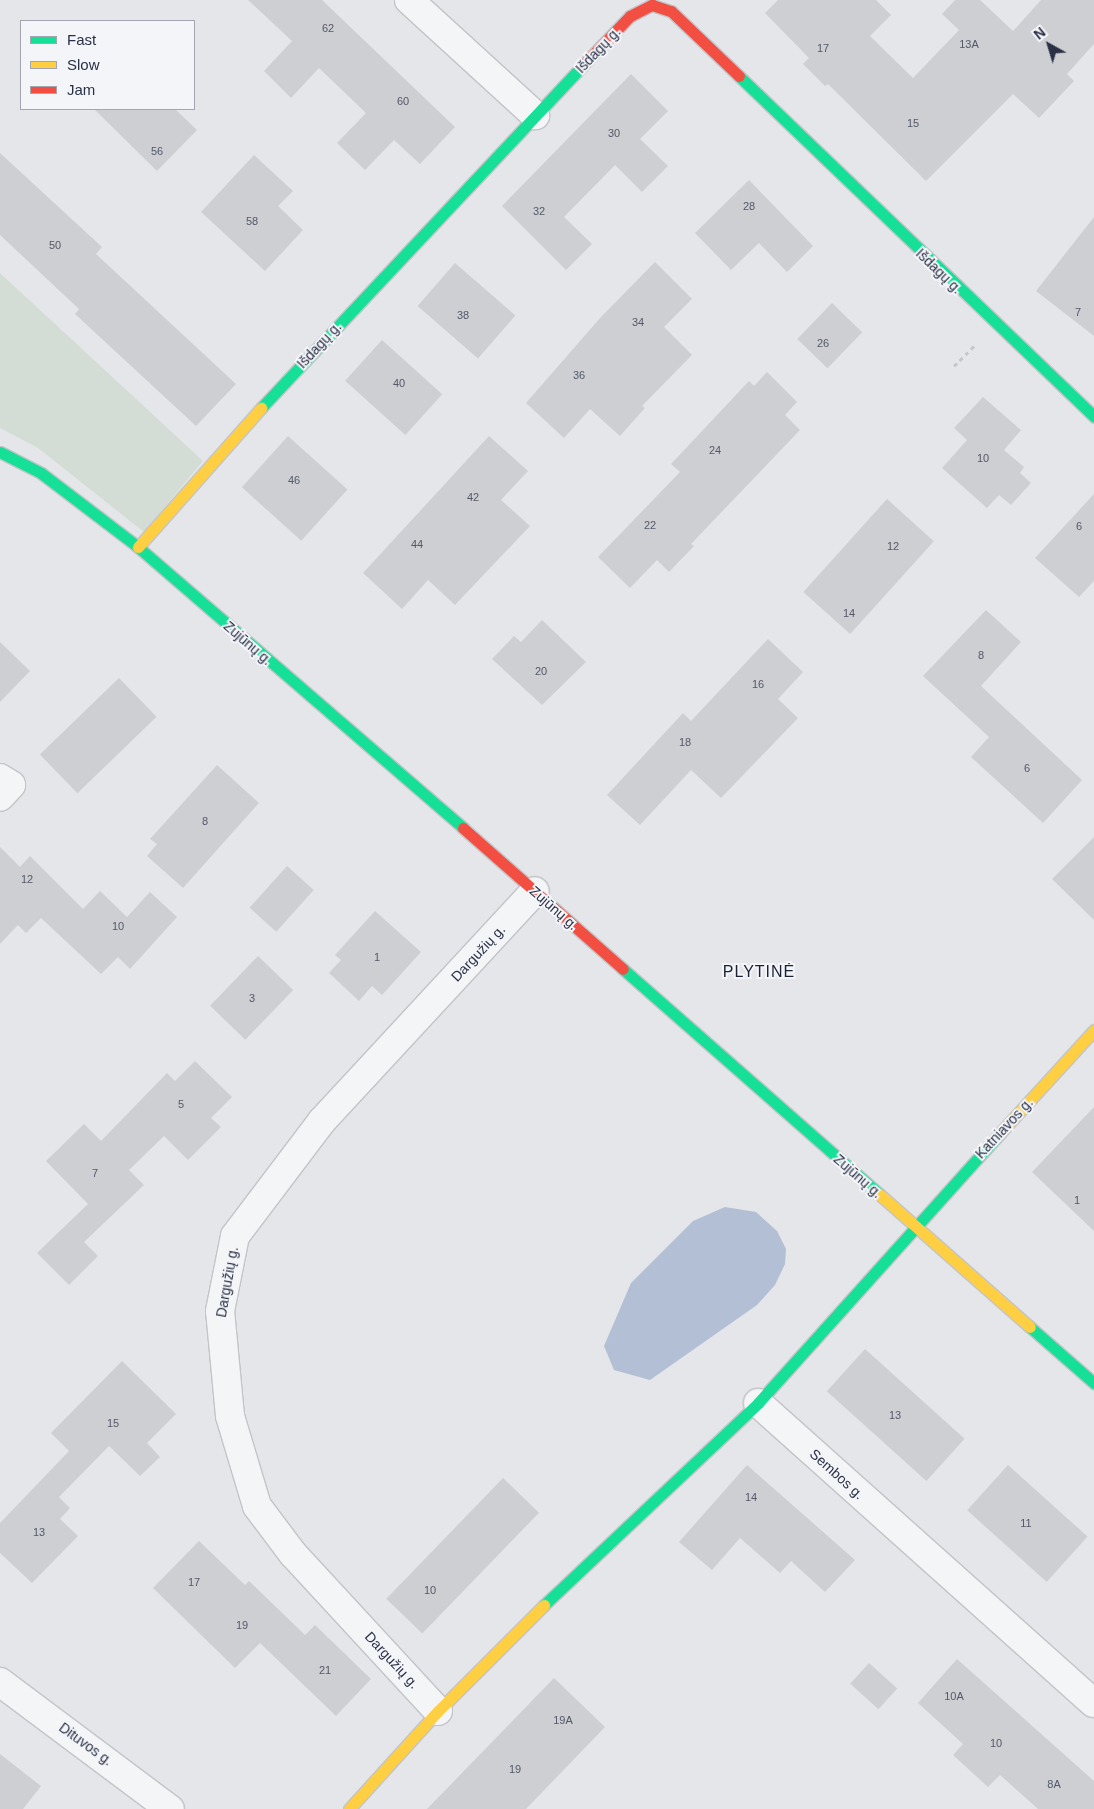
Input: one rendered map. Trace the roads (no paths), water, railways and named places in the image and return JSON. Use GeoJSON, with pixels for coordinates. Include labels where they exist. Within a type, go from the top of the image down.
{"type":"FeatureCollection","features":[{"type":"Feature","properties":{"kind":"street"},"geometry":{"type":"LineString","coordinates":[[409,0],[535,115]]}},
{"type":"Feature","properties":{"kind":"street","name":"Išdagų g."},"geometry":{"type":"LineString","coordinates":[[138,548],[289,377],[535,115],[630,16],[652,5],[672,11],[1094,416]]}},
{"type":"Feature","properties":{"kind":"street","name":"Zujūnų g."},"geometry":{"type":"LineString","coordinates":[[0,452],[42,473],[138,548],[534,891],[1094,1383]]}},
{"type":"Feature","properties":{"kind":"street"},"geometry":{"type":"LineString","coordinates":[[0,778],[11,785],[0,797]]}},
{"type":"Feature","properties":{"kind":"street","name":"Dargužių g."},"geometry":{"type":"LineString","coordinates":[[438,1711],[294,1554],[257,1506],[230,1416],[220,1311],[235,1236],[246,1220],[322,1121],[534,891]]}},
{"type":"Feature","properties":{"kind":"street","name":"Katniavos g."},"geometry":{"type":"LineString","coordinates":[[915,1226],[1094,1030]]}},
{"type":"Feature","properties":{"kind":"street"},"geometry":{"type":"LineString","coordinates":[[349,1809],[438,1711],[568,1582],[758,1403],[915,1226]]}},
{"type":"Feature","properties":{"kind":"street","name":"Sembos g."},"geometry":{"type":"LineString","coordinates":[[758,1403],[1094,1703]]}},
{"type":"Feature","properties":{"kind":"street","name":"Dituvos g."},"geometry":{"type":"LineString","coordinates":[[0,1682],[170,1809]]}},
{"type":"Feature","properties":{"kind":"water"},"geometry":{"type":"Polygon","coordinates":[[[725,1207],[756,1212],[777,1231],[786,1249],[785,1264],[775,1285],[757,1305],[650,1380],[614,1370],[604,1346],[631,1283],[693,1221],[725,1207]]]}},
{"type":"Feature","properties":{"kind":"district","name":"PLYTINĖ"},"geometry":{"type":"Point","coordinates":[759,972]}}]}
